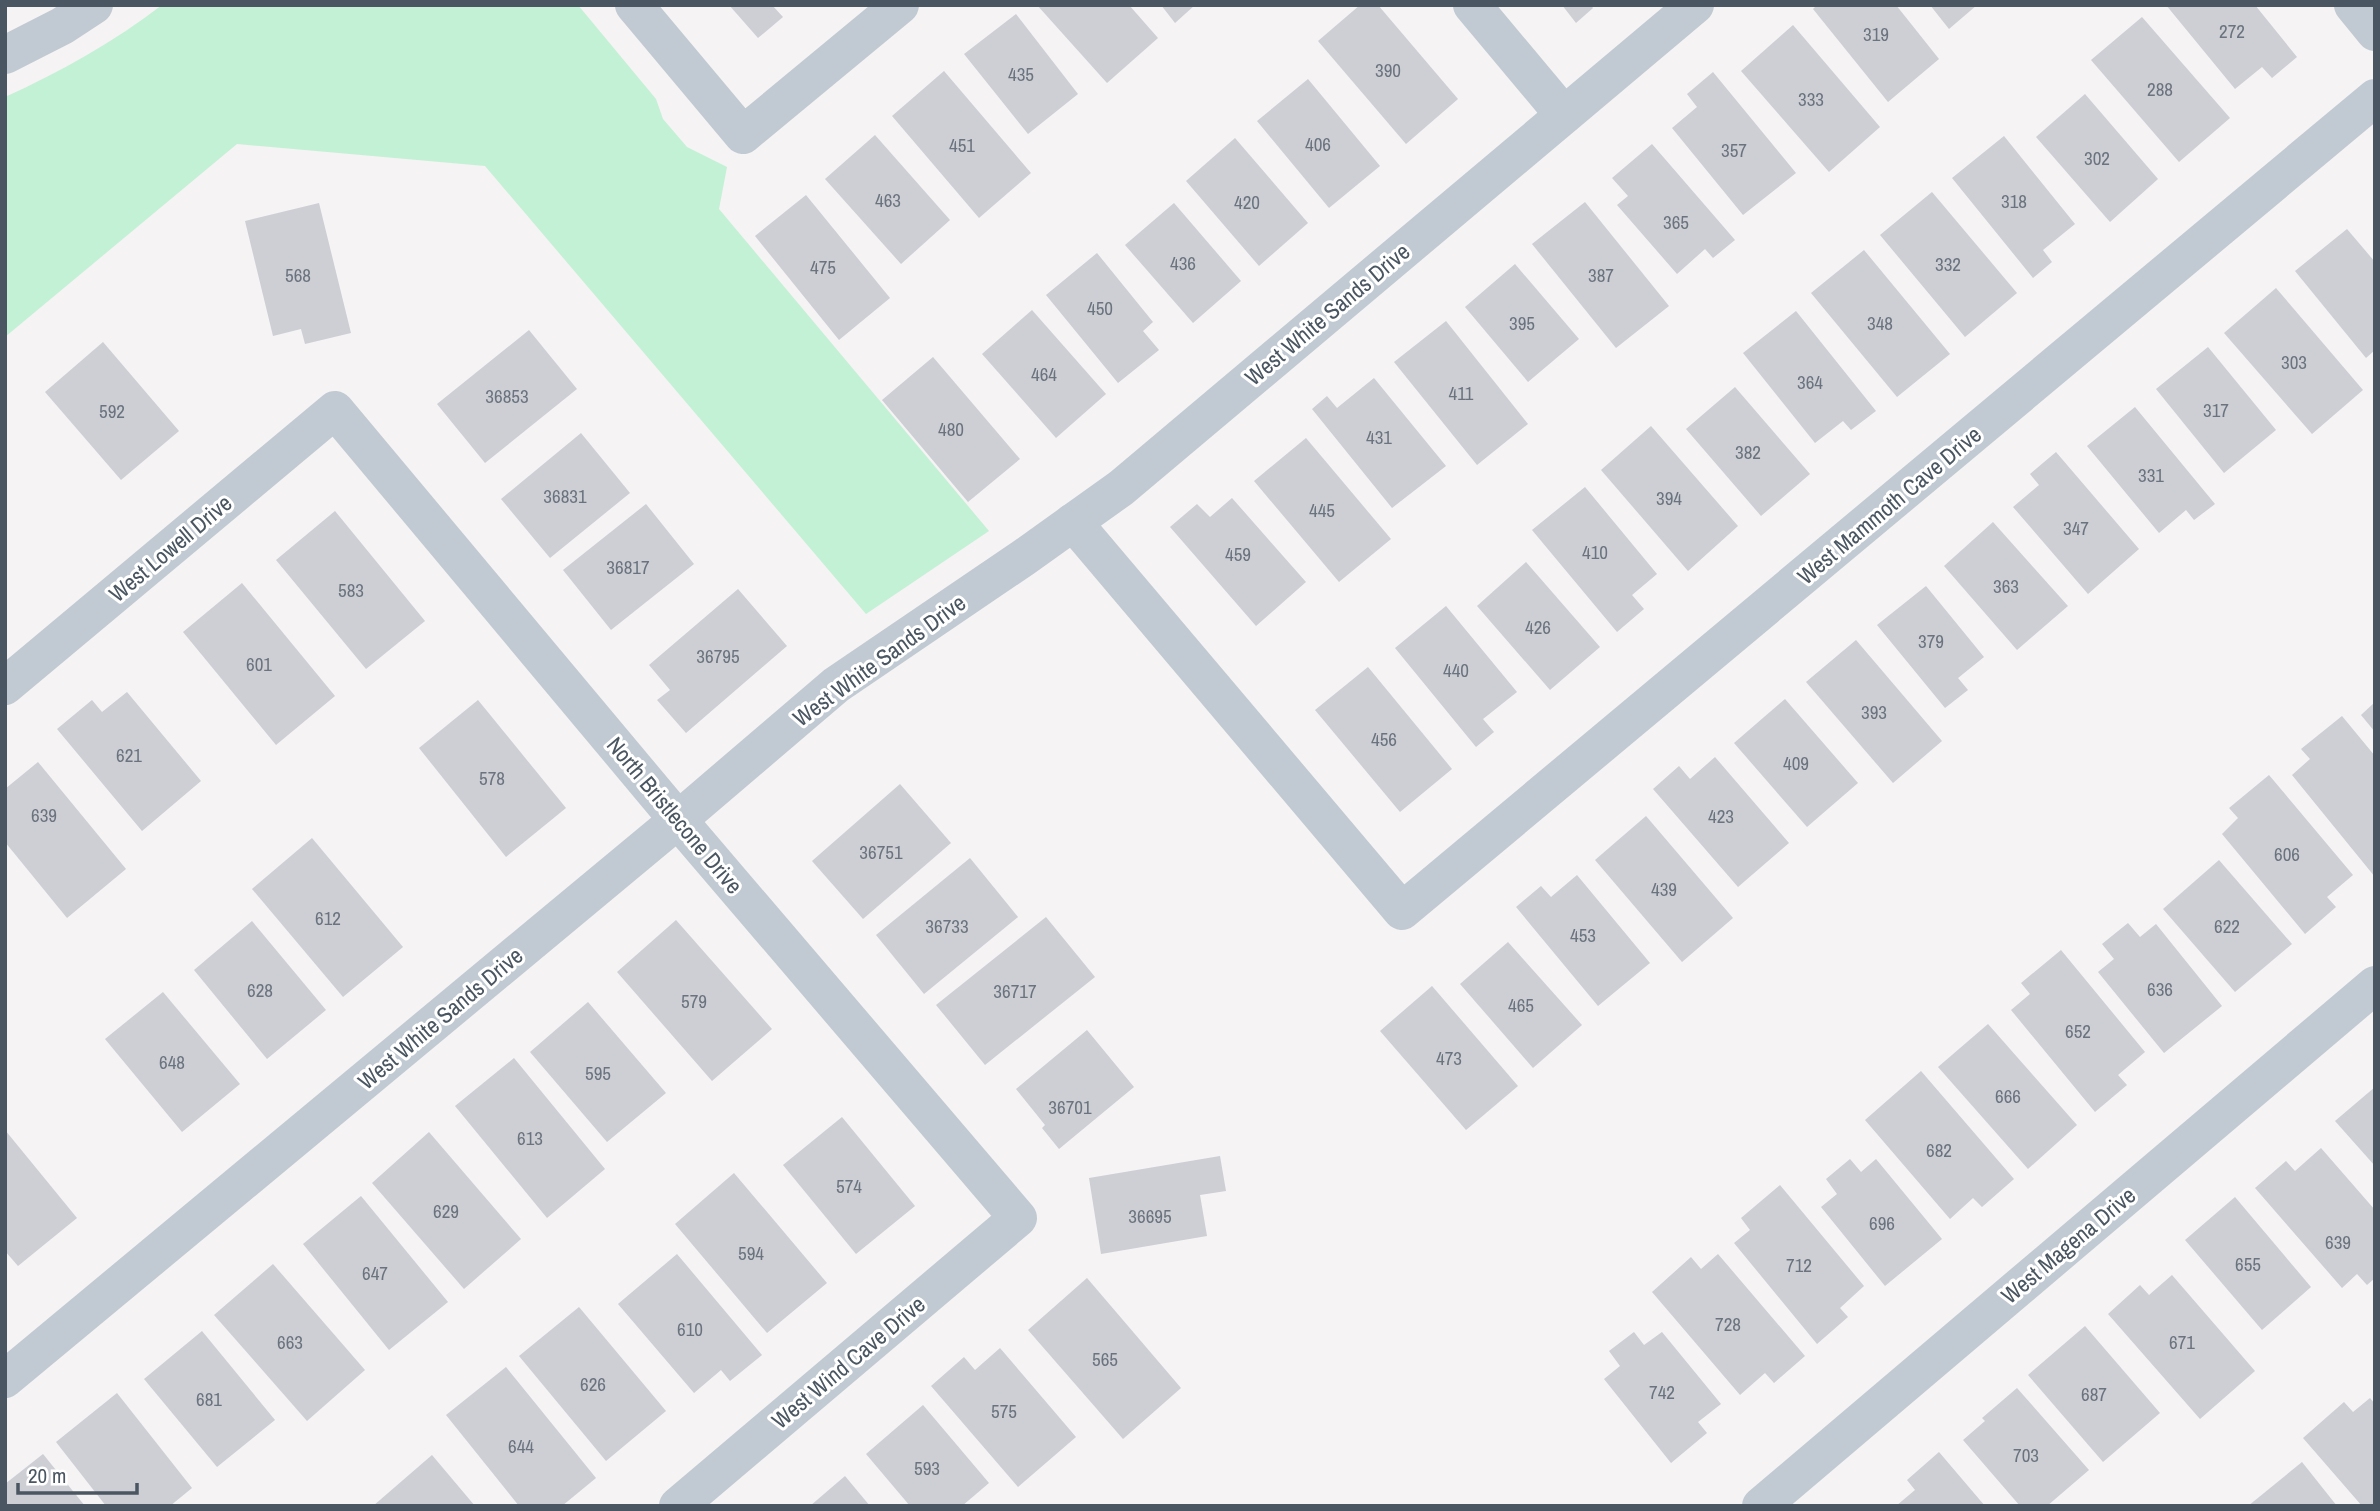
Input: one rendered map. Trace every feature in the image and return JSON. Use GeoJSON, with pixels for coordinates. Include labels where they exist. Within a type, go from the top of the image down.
{"type":"FeatureCollection","features":[{"type":"Feature","properties":{"kind":"street"},"geometry":{"type":"LineString","coordinates":[[5,55],[62,26],[94,5]]}},
{"type":"Feature","properties":{"kind":"street"},"geometry":{"type":"LineString","coordinates":[[634,5],[743,135],[900,5]]}},
{"type":"Feature","properties":{"kind":"street"},"geometry":{"type":"LineString","coordinates":[[1472,5],[1564,115]]}},
{"type":"Feature","properties":{"kind":"street","name":"West White Sands Drive"},"geometry":{"type":"LineString","coordinates":[[5,1379],[678,820],[836,685],[1131,479],[1695,5]]}},
{"type":"Feature","properties":{"kind":"street"},"geometry":{"type":"LineString","coordinates":[[2353,5],[2375,32]]}},
{"type":"Feature","properties":{"kind":"street","name":"West Mammoth Cave Drive"},"geometry":{"type":"LineString","coordinates":[[1073,522],[1402,911],[2375,98]]}},
{"type":"Feature","properties":{"kind":"street","name":"West Lowell Drive"},"geometry":{"type":"LineString","coordinates":[[5,686],[335,410]]}},
{"type":"Feature","properties":{"kind":"street","name":"North Bristlecone Drive"},"geometry":{"type":"LineString","coordinates":[[335,410],[678,820],[1018,1218]]}},
{"type":"Feature","properties":{"kind":"street","name":"West Magena Drive"},"geometry":{"type":"LineString","coordinates":[[1760,1506],[2375,985]]}},
{"type":"Feature","properties":{"kind":"street","name":"West Wind Cave Drive"},"geometry":{"type":"LineString","coordinates":[[678,1506],[1018,1218]]}},
{"type":"Feature","properties":{"kind":"green space"},"geometry":{"type":"Polygon","coordinates":[[[162,5],[578,5],[656,99],[663,119],[687,147],[727,167],[719,209],[989,531],[866,614],[485,166],[237,144],[5,337],[5,97],[86,56],[162,5]]]}},
{"type":"Feature","properties":{"kind":"building"},"geometry":{"type":"Polygon","coordinates":[[[729,5],[772,5],[783,17],[758,38],[729,5]]]}},
{"type":"Feature","properties":{"kind":"building"},"geometry":{"type":"Polygon","coordinates":[[[1037,5],[1129,5],[1158,38],[1107,83],[1037,5]]]}},
{"type":"Feature","properties":{"kind":"building"},"geometry":{"type":"Polygon","coordinates":[[[1161,5],[1195,5],[1175,23],[1161,5]]]}},
{"type":"Feature","properties":{"kind":"building"},"geometry":{"type":"Polygon","coordinates":[[[1360,5],[1378,5],[1458,99],[1406,144],[1318,41],[1360,5]]]}},
{"type":"Feature","properties":{"kind":"building"},"geometry":{"type":"Polygon","coordinates":[[[1562,5],[1591,5],[1593,8],[1576,23],[1562,5]]]}},
{"type":"Feature","properties":{"kind":"building"},"geometry":{"type":"Polygon","coordinates":[[[1817,5],[1896,5],[1939,59],[1888,102],[1813,9],[1817,5]]]}},
{"type":"Feature","properties":{"kind":"building"},"geometry":{"type":"Polygon","coordinates":[[[1930,5],[1977,5],[1949,29],[1930,5]]]}},
{"type":"Feature","properties":{"kind":"building"},"geometry":{"type":"Polygon","coordinates":[[[2166,5],[2255,5],[2297,57],[2272,78],[2262,67],[2235,89],[2166,5]]]}},
{"type":"Feature","properties":{"kind":"building"},"geometry":{"type":"Polygon","coordinates":[[[1016,14],[1078,94],[1028,134],[964,54],[1016,14]]]}},
{"type":"Feature","properties":{"kind":"building"},"geometry":{"type":"Polygon","coordinates":[[[2142,17],[2230,118],[2179,162],[2091,60],[2142,17]]]}},
{"type":"Feature","properties":{"kind":"building"},"geometry":{"type":"Polygon","coordinates":[[[1793,25],[1880,127],[1829,172],[1741,71],[1793,25]]]}},
{"type":"Feature","properties":{"kind":"building"},"geometry":{"type":"Polygon","coordinates":[[[944,71],[1031,173],[979,218],[892,116],[944,71]]]}},
{"type":"Feature","properties":{"kind":"building"},"geometry":{"type":"Polygon","coordinates":[[[1713,72],[1796,173],[1743,215],[1672,128],[1697,107],[1687,94],[1713,72]]]}},
{"type":"Feature","properties":{"kind":"building"},"geometry":{"type":"Polygon","coordinates":[[[1308,79],[1380,166],[1329,208],[1257,121],[1308,79]]]}},
{"type":"Feature","properties":{"kind":"building"},"geometry":{"type":"Polygon","coordinates":[[[2085,94],[2158,179],[2110,222],[2036,137],[2085,94]]]}},
{"type":"Feature","properties":{"kind":"building"},"geometry":{"type":"Polygon","coordinates":[[[875,135],[950,220],[901,264],[825,179],[875,135]]]}},
{"type":"Feature","properties":{"kind":"building"},"geometry":{"type":"Polygon","coordinates":[[[2004,136],[2075,224],[2043,250],[2052,262],[2033,278],[1952,178],[2004,136]]]}},
{"type":"Feature","properties":{"kind":"building"},"geometry":{"type":"Polygon","coordinates":[[[1235,138],[1308,223],[1259,266],[1186,181],[1235,138]]]}},
{"type":"Feature","properties":{"kind":"building"},"geometry":{"type":"Polygon","coordinates":[[[1652,144],[1735,240],[1713,258],[1705,249],[1677,274],[1617,205],[1628,196],[1612,178],[1652,144]]]}},
{"type":"Feature","properties":{"kind":"building"},"geometry":{"type":"Polygon","coordinates":[[[1932,192],[2017,293],[1965,337],[1880,235],[1932,192]]]}},
{"type":"Feature","properties":{"kind":"building"},"geometry":{"type":"Polygon","coordinates":[[[806,195],[890,298],[839,340],[755,236],[806,195]]]}},
{"type":"Feature","properties":{"kind":"building"},"geometry":{"type":"Polygon","coordinates":[[[1585,202],[1669,306],[1616,348],[1532,244],[1585,202]]]}},
{"type":"Feature","properties":{"kind":"building"},"geometry":{"type":"Polygon","coordinates":[[[319,203],[351,333],[305,344],[301,329],[273,336],[245,221],[319,203]]]}},
{"type":"Feature","properties":{"kind":"building"},"geometry":{"type":"Polygon","coordinates":[[[1174,203],[1241,281],[1193,323],[1125,245],[1174,203]]]}},
{"type":"Feature","properties":{"kind":"building"},"geometry":{"type":"Polygon","coordinates":[[[2347,229],[2375,262],[2375,350],[2366,358],[2295,271],[2347,229]]]}},
{"type":"Feature","properties":{"kind":"building"},"geometry":{"type":"Polygon","coordinates":[[[1864,250],[1950,354],[1897,397],[1811,293],[1864,250]]]}},
{"type":"Feature","properties":{"kind":"building"},"geometry":{"type":"Polygon","coordinates":[[[1097,253],[1153,322],[1143,331],[1159,350],[1118,383],[1046,295],[1097,253]]]}},
{"type":"Feature","properties":{"kind":"building"},"geometry":{"type":"Polygon","coordinates":[[[1515,264],[1579,339],[1528,382],[1465,307],[1515,264]]]}},
{"type":"Feature","properties":{"kind":"building"},"geometry":{"type":"Polygon","coordinates":[[[2276,288],[2363,390],[2312,434],[2224,333],[2276,288]]]}},
{"type":"Feature","properties":{"kind":"building"},"geometry":{"type":"Polygon","coordinates":[[[1032,310],[1106,394],[1056,438],[982,354],[1032,310]]]}},
{"type":"Feature","properties":{"kind":"building"},"geometry":{"type":"Polygon","coordinates":[[[1796,311],[1876,411],[1851,430],[1843,421],[1815,443],[1743,353],[1796,311]]]}},
{"type":"Feature","properties":{"kind":"building"},"geometry":{"type":"Polygon","coordinates":[[[1446,321],[1528,424],[1477,465],[1394,362],[1446,321]]]}},
{"type":"Feature","properties":{"kind":"building"},"geometry":{"type":"Polygon","coordinates":[[[529,330],[577,389],[485,463],[437,404],[529,330]]]}},
{"type":"Feature","properties":{"kind":"building"},"geometry":{"type":"Polygon","coordinates":[[[103,342],[179,431],[121,480],[45,392],[103,342]]]}},
{"type":"Feature","properties":{"kind":"building"},"geometry":{"type":"Polygon","coordinates":[[[2208,347],[2276,430],[2224,473],[2156,389],[2208,347]]]}},
{"type":"Feature","properties":{"kind":"building"},"geometry":{"type":"Polygon","coordinates":[[[933,357],[1020,459],[968,502],[882,400],[933,357]]]}},
{"type":"Feature","properties":{"kind":"building"},"geometry":{"type":"Polygon","coordinates":[[[1374,378],[1446,466],[1392,508],[1312,409],[1327,396],[1337,408],[1374,378]]]}},
{"type":"Feature","properties":{"kind":"building"},"geometry":{"type":"Polygon","coordinates":[[[1735,387],[1810,474],[1761,516],[1686,429],[1735,387]]]}},
{"type":"Feature","properties":{"kind":"building"},"geometry":{"type":"Polygon","coordinates":[[[2135,407],[2215,504],[2194,520],[2186,510],[2159,533],[2087,446],[2135,407]]]}},
{"type":"Feature","properties":{"kind":"building"},"geometry":{"type":"Polygon","coordinates":[[[1651,426],[1738,526],[1688,571],[1601,470],[1651,426]]]}},
{"type":"Feature","properties":{"kind":"building"},"geometry":{"type":"Polygon","coordinates":[[[581,433],[630,493],[550,558],[501,499],[581,433]]]}},
{"type":"Feature","properties":{"kind":"building"},"geometry":{"type":"Polygon","coordinates":[[[1306,438],[1391,539],[1339,582],[1254,481],[1306,438]]]}},
{"type":"Feature","properties":{"kind":"building"},"geometry":{"type":"Polygon","coordinates":[[[2056,452],[2139,549],[2088,594],[2013,507],[2039,485],[2030,474],[2056,452]]]}},
{"type":"Feature","properties":{"kind":"building"},"geometry":{"type":"Polygon","coordinates":[[[1585,487],[1657,574],[1632,595],[1644,609],[1617,632],[1532,530],[1585,487]]]}},
{"type":"Feature","properties":{"kind":"building"},"geometry":{"type":"Polygon","coordinates":[[[1232,498],[1306,582],[1256,626],[1170,527],[1197,504],[1210,517],[1232,498]]]}},
{"type":"Feature","properties":{"kind":"building"},"geometry":{"type":"Polygon","coordinates":[[[646,504],[694,564],[611,630],[563,570],[646,504]]]}},
{"type":"Feature","properties":{"kind":"building"},"geometry":{"type":"Polygon","coordinates":[[[335,511],[425,621],[366,669],[276,560],[335,511]]]}},
{"type":"Feature","properties":{"kind":"building"},"geometry":{"type":"Polygon","coordinates":[[[1993,522],[2068,606],[2017,650],[1944,566],[1993,522]]]}},
{"type":"Feature","properties":{"kind":"building"},"geometry":{"type":"Polygon","coordinates":[[[1526,562],[1600,647],[1550,690],[1477,606],[1526,562]]]}},
{"type":"Feature","properties":{"kind":"building"},"geometry":{"type":"Polygon","coordinates":[[[242,583],[335,696],[276,745],[183,632],[242,583]]]}},
{"type":"Feature","properties":{"kind":"building"},"geometry":{"type":"Polygon","coordinates":[[[1926,586],[1984,657],[1958,678],[1968,690],[1945,708],[1877,625],[1926,586]]]}},
{"type":"Feature","properties":{"kind":"building"},"geometry":{"type":"Polygon","coordinates":[[[738,589],[787,646],[686,733],[657,700],[670,690],[649,665],[738,589]]]}},
{"type":"Feature","properties":{"kind":"building"},"geometry":{"type":"Polygon","coordinates":[[[1446,606],[1517,692],[1483,719],[1494,732],[1476,747],[1395,648],[1446,606]]]}},
{"type":"Feature","properties":{"kind":"building"},"geometry":{"type":"Polygon","coordinates":[[[1856,640],[1942,741],[1893,783],[1806,682],[1856,640]]]}},
{"type":"Feature","properties":{"kind":"building"},"geometry":{"type":"Polygon","coordinates":[[[1368,667],[1452,769],[1400,812],[1315,710],[1368,667]]]}},
{"type":"Feature","properties":{"kind":"building"},"geometry":{"type":"Polygon","coordinates":[[[127,692],[201,781],[142,831],[57,729],[92,700],[102,712],[127,692]]]}},
{"type":"Feature","properties":{"kind":"building"},"geometry":{"type":"Polygon","coordinates":[[[1785,699],[1858,783],[1807,827],[1734,743],[1785,699]]]}},
{"type":"Feature","properties":{"kind":"building"},"geometry":{"type":"Polygon","coordinates":[[[478,700],[566,808],[506,857],[419,748],[478,700]]]}},
{"type":"Feature","properties":{"kind":"building"},"geometry":{"type":"Polygon","coordinates":[[[2375,702],[2375,732],[2361,715],[2375,702]]]}},
{"type":"Feature","properties":{"kind":"building"},"geometry":{"type":"Polygon","coordinates":[[[2342,716],[2375,756],[2375,877],[2292,775],[2310,759],[2301,749],[2342,716]]]}},
{"type":"Feature","properties":{"kind":"building"},"geometry":{"type":"Polygon","coordinates":[[[1715,757],[1789,843],[1738,887],[1653,789],[1679,766],[1690,779],[1715,757]]]}},
{"type":"Feature","properties":{"kind":"building"},"geometry":{"type":"Polygon","coordinates":[[[38,762],[126,869],[67,918],[5,842],[5,789],[38,762]]]}},
{"type":"Feature","properties":{"kind":"building"},"geometry":{"type":"Polygon","coordinates":[[[2269,775],[2353,875],[2327,897],[2336,907],[2305,934],[2222,834],[2238,818],[2229,808],[2269,775]]]}},
{"type":"Feature","properties":{"kind":"building"},"geometry":{"type":"Polygon","coordinates":[[[900,784],[951,843],[863,919],[812,861],[900,784]]]}},
{"type":"Feature","properties":{"kind":"building"},"geometry":{"type":"Polygon","coordinates":[[[1646,816],[1733,918],[1682,962],[1595,860],[1646,816]]]}},
{"type":"Feature","properties":{"kind":"building"},"geometry":{"type":"Polygon","coordinates":[[[312,838],[403,947],[343,997],[252,889],[312,838]]]}},
{"type":"Feature","properties":{"kind":"building"},"geometry":{"type":"Polygon","coordinates":[[[970,858],[1018,917],[924,994],[876,935],[970,858]]]}},
{"type":"Feature","properties":{"kind":"building"},"geometry":{"type":"Polygon","coordinates":[[[2219,860],[2292,944],[2235,992],[2163,909],[2219,860]]]}},
{"type":"Feature","properties":{"kind":"building"},"geometry":{"type":"Polygon","coordinates":[[[1577,875],[1650,963],[1598,1006],[1516,907],[1541,886],[1551,897],[1577,875]]]}},
{"type":"Feature","properties":{"kind":"building"},"geometry":{"type":"Polygon","coordinates":[[[1046,917],[1095,977],[985,1065],[936,1005],[1046,917]]]}},
{"type":"Feature","properties":{"kind":"building"},"geometry":{"type":"Polygon","coordinates":[[[676,920],[772,1029],[712,1081],[617,972],[676,920]]]}},
{"type":"Feature","properties":{"kind":"building"},"geometry":{"type":"Polygon","coordinates":[[[252,921],[326,1010],[267,1059],[194,970],[252,921]]]}},
{"type":"Feature","properties":{"kind":"building"},"geometry":{"type":"Polygon","coordinates":[[[2128,923],[2140,937],[2156,924],[2222,1006],[2164,1053],[2098,972],[2114,959],[2102,944],[2128,923]]]}},
{"type":"Feature","properties":{"kind":"building"},"geometry":{"type":"Polygon","coordinates":[[[1508,942],[1582,1025],[1533,1068],[1460,984],[1508,942]]]}},
{"type":"Feature","properties":{"kind":"building"},"geometry":{"type":"Polygon","coordinates":[[[2061,950],[2145,1052],[2118,1075],[2127,1085],[2095,1112],[2011,1010],[2030,994],[2021,983],[2061,950]]]}},
{"type":"Feature","properties":{"kind":"building"},"geometry":{"type":"Polygon","coordinates":[[[1432,986],[1518,1086],[1466,1130],[1380,1031],[1432,986]]]}},
{"type":"Feature","properties":{"kind":"building"},"geometry":{"type":"Polygon","coordinates":[[[163,992],[240,1084],[182,1132],[105,1039],[163,992]]]}},
{"type":"Feature","properties":{"kind":"building"},"geometry":{"type":"Polygon","coordinates":[[[588,1002],[666,1093],[607,1142],[530,1052],[588,1002]]]}},
{"type":"Feature","properties":{"kind":"building"},"geometry":{"type":"Polygon","coordinates":[[[1988,1024],[2077,1125],[2028,1169],[1938,1067],[1988,1024]]]}},
{"type":"Feature","properties":{"kind":"building"},"geometry":{"type":"Polygon","coordinates":[[[1087,1030],[1134,1087],[1059,1149],[1042,1128],[1045,1125],[1016,1089],[1087,1030]]]}},
{"type":"Feature","properties":{"kind":"building"},"geometry":{"type":"Polygon","coordinates":[[[514,1058],[605,1169],[547,1218],[455,1106],[514,1058]]]}},
{"type":"Feature","properties":{"kind":"building"},"geometry":{"type":"Polygon","coordinates":[[[1921,1071],[2014,1179],[1982,1207],[1973,1198],[1950,1219],[1865,1120],[1921,1071]]]}},
{"type":"Feature","properties":{"kind":"building"},"geometry":{"type":"Polygon","coordinates":[[[2375,1087],[2375,1166],[2335,1121],[2375,1087]]]}},
{"type":"Feature","properties":{"kind":"building"},"geometry":{"type":"Polygon","coordinates":[[[842,1117],[915,1206],[856,1254],[783,1165],[842,1117]]]}},
{"type":"Feature","properties":{"kind":"building"},"geometry":{"type":"Polygon","coordinates":[[[5,1130],[77,1218],[18,1266],[5,1251],[5,1130]]]}},
{"type":"Feature","properties":{"kind":"building"},"geometry":{"type":"Polygon","coordinates":[[[429,1132],[521,1239],[464,1289],[372,1183],[429,1132]]]}},
{"type":"Feature","properties":{"kind":"building"},"geometry":{"type":"Polygon","coordinates":[[[2321,1148],[2375,1210],[2375,1278],[2367,1285],[2357,1274],[2342,1288],[2255,1188],[2286,1161],[2295,1171],[2321,1148]]]}},
{"type":"Feature","properties":{"kind":"building"},"geometry":{"type":"Polygon","coordinates":[[[1220,1156],[1226,1191],[1200,1195],[1207,1236],[1101,1254],[1089,1178],[1220,1156]]]}},
{"type":"Feature","properties":{"kind":"building"},"geometry":{"type":"Polygon","coordinates":[[[1850,1159],[1861,1172],[1876,1159],[1942,1239],[1885,1286],[1821,1207],[1837,1194],[1826,1179],[1850,1159]]]}},
{"type":"Feature","properties":{"kind":"building"},"geometry":{"type":"Polygon","coordinates":[[[734,1173],[827,1283],[767,1333],[675,1224],[734,1173]]]}},
{"type":"Feature","properties":{"kind":"building"},"geometry":{"type":"Polygon","coordinates":[[[1780,1185],[1864,1286],[1840,1308],[1848,1317],[1817,1344],[1734,1243],[1750,1230],[1741,1218],[1780,1185]]]}},
{"type":"Feature","properties":{"kind":"building"},"geometry":{"type":"Polygon","coordinates":[[[361,1196],[448,1302],[389,1350],[303,1244],[361,1196]]]}},
{"type":"Feature","properties":{"kind":"building"},"geometry":{"type":"Polygon","coordinates":[[[2235,1197],[2311,1287],[2262,1330],[2185,1240],[2235,1197]]]}},
{"type":"Feature","properties":{"kind":"building"},"geometry":{"type":"Polygon","coordinates":[[[677,1254],[762,1355],[730,1381],[721,1370],[694,1393],[618,1304],[677,1254]]]}},
{"type":"Feature","properties":{"kind":"building"},"geometry":{"type":"Polygon","coordinates":[[[1718,1254],[1805,1356],[1774,1383],[1765,1373],[1740,1395],[1652,1292],[1691,1257],[1701,1269],[1718,1254]]]}},
{"type":"Feature","properties":{"kind":"building"},"geometry":{"type":"Polygon","coordinates":[[[273,1264],[365,1370],[307,1421],[214,1315],[273,1264]]]}},
{"type":"Feature","properties":{"kind":"building"},"geometry":{"type":"Polygon","coordinates":[[[2172,1275],[2255,1371],[2200,1419],[2108,1314],[2140,1285],[2149,1295],[2172,1275]]]}},
{"type":"Feature","properties":{"kind":"building"},"geometry":{"type":"Polygon","coordinates":[[[1087,1278],[1181,1388],[1123,1439],[1028,1330],[1087,1278]]]}},
{"type":"Feature","properties":{"kind":"building"},"geometry":{"type":"Polygon","coordinates":[[[579,1307],[666,1411],[606,1461],[519,1356],[579,1307]]]}},
{"type":"Feature","properties":{"kind":"building"},"geometry":{"type":"Polygon","coordinates":[[[2085,1326],[2160,1413],[2103,1462],[2028,1375],[2085,1326]]]}},
{"type":"Feature","properties":{"kind":"building"},"geometry":{"type":"Polygon","coordinates":[[[202,1331],[275,1420],[217,1467],[144,1379],[202,1331]]]}},
{"type":"Feature","properties":{"kind":"building"},"geometry":{"type":"Polygon","coordinates":[[[1634,1332],[1644,1345],[1662,1332],[1721,1404],[1698,1422],[1707,1433],[1671,1463],[1604,1379],[1620,1366],[1609,1351],[1634,1332]]]}},
{"type":"Feature","properties":{"kind":"building"},"geometry":{"type":"Polygon","coordinates":[[[1000,1348],[1076,1437],[1018,1487],[931,1386],[964,1357],[975,1370],[1000,1348]]]}},
{"type":"Feature","properties":{"kind":"building"},"geometry":{"type":"Polygon","coordinates":[[[506,1367],[596,1478],[562,1506],[519,1506],[446,1415],[506,1367]]]}},
{"type":"Feature","properties":{"kind":"building"},"geometry":{"type":"Polygon","coordinates":[[[2017,1388],[2089,1470],[2047,1506],[2020,1506],[1963,1440],[1985,1421],[1982,1418],[2017,1388]]]}},
{"type":"Feature","properties":{"kind":"building"},"geometry":{"type":"Polygon","coordinates":[[[117,1393],[192,1488],[170,1506],[106,1506],[56,1442],[117,1393]]]}},
{"type":"Feature","properties":{"kind":"building"},"geometry":{"type":"Polygon","coordinates":[[[2370,1398],[2375,1404],[2375,1506],[2362,1506],[2303,1438],[2344,1402],[2353,1412],[2370,1398]]]}},
{"type":"Feature","properties":{"kind":"building"},"geometry":{"type":"Polygon","coordinates":[[[923,1405],[989,1483],[962,1506],[910,1506],[866,1454],[923,1405]]]}},
{"type":"Feature","properties":{"kind":"building"},"geometry":{"type":"Polygon","coordinates":[[[1939,1452],[1985,1506],[1896,1506],[1915,1490],[1907,1480],[1939,1452]]]}},
{"type":"Feature","properties":{"kind":"building"},"geometry":{"type":"Polygon","coordinates":[[[43,1454],[85,1506],[5,1506],[5,1484],[43,1454]]]}},
{"type":"Feature","properties":{"kind":"building"},"geometry":{"type":"Polygon","coordinates":[[[432,1455],[475,1506],[373,1506],[432,1455]]]}},
{"type":"Feature","properties":{"kind":"building"},"geometry":{"type":"Polygon","coordinates":[[[2302,1462],[2337,1506],[2248,1506],[2302,1462]]]}},
{"type":"Feature","properties":{"kind":"building"},"geometry":{"type":"Polygon","coordinates":[[[845,1476],[870,1506],[810,1506],[845,1476]]]}}]}
